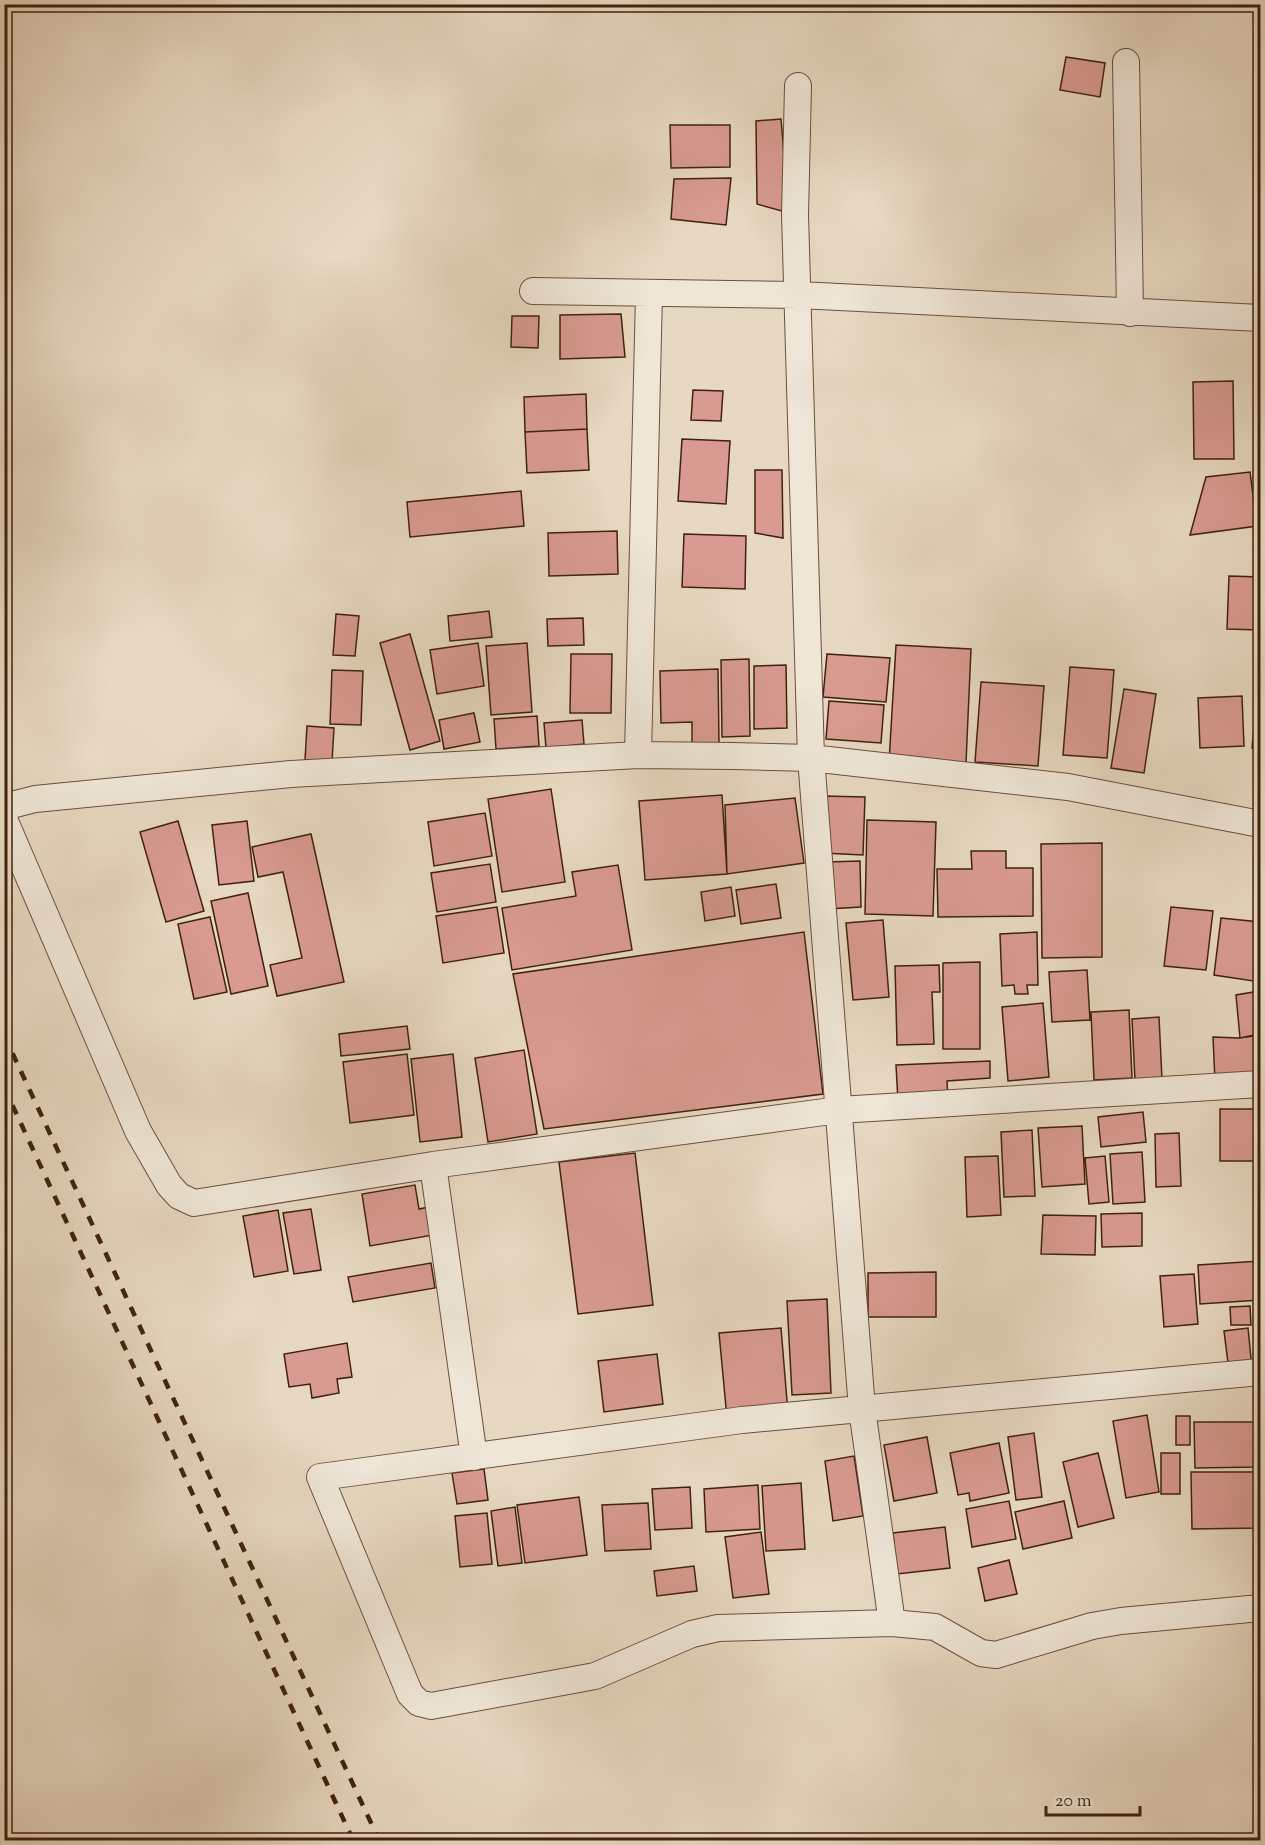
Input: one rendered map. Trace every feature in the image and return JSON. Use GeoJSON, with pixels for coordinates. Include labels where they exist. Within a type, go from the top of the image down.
{"type":"FeatureCollection","features":[{"type":"Feature","properties":{"kind":"street"},"geometry":{"type":"LineString","coordinates":[[1126,62],[1130,313]]}},
{"type":"Feature","properties":{"kind":"street"},"geometry":{"type":"LineString","coordinates":[[798,86],[795,215],[811,758],[862,1409],[892,1623]]}},
{"type":"Feature","properties":{"kind":"street"},"geometry":{"type":"LineString","coordinates":[[533,291],[799,295],[1260,318]]}},
{"type":"Feature","properties":{"kind":"street"},"geometry":{"type":"LineString","coordinates":[[638,755],[649,294]]}},
{"type":"Feature","properties":{"kind":"street"},"geometry":{"type":"LineString","coordinates":[[4,807],[35,799],[291,774],[638,755],[811,758],[1068,787],[1260,824]]}},
{"type":"Feature","properties":{"kind":"street"},"geometry":{"type":"LineString","coordinates":[[4,819],[138,1131],[169,1185],[179,1196],[194,1203],[433,1165],[839,1110],[1260,1084]]}},
{"type":"Feature","properties":{"kind":"street"},"geometry":{"type":"LineString","coordinates":[[433,1165],[474,1457]]}},
{"type":"Feature","properties":{"kind":"street"},"geometry":{"type":"LineString","coordinates":[[1260,1372],[742,1420],[320,1477],[410,1695],[419,1702],[431,1706],[595,1676],[692,1634],[718,1628],[892,1623],[935,1627],[981,1653],[996,1655],[1111,1622],[1260,1608]]}},
{"type":"Feature","properties":{"kind":"building"},"geometry":{"type":"Polygon","coordinates":[[[1066,57],[1105,63],[1100,97],[1060,90],[1066,57]]]}},
{"type":"Feature","properties":{"kind":"building"},"geometry":{"type":"Polygon","coordinates":[[[781,119],[789,213],[757,204],[756,121],[781,119]]]}},
{"type":"Feature","properties":{"kind":"building"},"geometry":{"type":"Polygon","coordinates":[[[670,125],[730,125],[730,167],[671,168],[670,125]]]}},
{"type":"Feature","properties":{"kind":"building"},"geometry":{"type":"Polygon","coordinates":[[[731,178],[726,225],[671,219],[674,179],[731,178]]]}},
{"type":"Feature","properties":{"kind":"building"},"geometry":{"type":"Polygon","coordinates":[[[621,314],[625,357],[560,359],[560,315],[621,314]]]}},
{"type":"Feature","properties":{"kind":"building"},"geometry":{"type":"Polygon","coordinates":[[[512,316],[539,316],[538,348],[511,347],[512,316]]]}},
{"type":"Feature","properties":{"kind":"building"},"geometry":{"type":"Polygon","coordinates":[[[1233,381],[1234,459],[1194,459],[1193,382],[1233,381]]]}},
{"type":"Feature","properties":{"kind":"building"},"geometry":{"type":"Polygon","coordinates":[[[693,390],[723,391],[721,421],[691,420],[693,390]]]}},
{"type":"Feature","properties":{"kind":"building"},"geometry":{"type":"Polygon","coordinates":[[[586,394],[587,429],[525,432],[524,397],[586,394]]]}},
{"type":"Feature","properties":{"kind":"building"},"geometry":{"type":"Polygon","coordinates":[[[587,429],[589,470],[527,473],[525,432],[587,429]]]}},
{"type":"Feature","properties":{"kind":"building"},"geometry":{"type":"Polygon","coordinates":[[[682,439],[730,441],[726,504],[678,501],[682,439]]]}},
{"type":"Feature","properties":{"kind":"building"},"geometry":{"type":"Polygon","coordinates":[[[755,470],[782,470],[783,538],[755,533],[755,470]]]}},
{"type":"Feature","properties":{"kind":"building"},"geometry":{"type":"Polygon","coordinates":[[[1250,472],[1257,526],[1190,535],[1206,477],[1250,472]]]}},
{"type":"Feature","properties":{"kind":"building"},"geometry":{"type":"Polygon","coordinates":[[[521,491],[524,526],[410,537],[407,502],[521,491]]]}},
{"type":"Feature","properties":{"kind":"building"},"geometry":{"type":"Polygon","coordinates":[[[617,531],[618,574],[549,576],[548,533],[617,531]]]}},
{"type":"Feature","properties":{"kind":"building"},"geometry":{"type":"Polygon","coordinates":[[[684,534],[746,536],[745,589],[682,587],[684,534]]]}},
{"type":"Feature","properties":{"kind":"building"},"geometry":{"type":"Polygon","coordinates":[[[1229,576],[1260,577],[1260,630],[1227,629],[1229,576]]]}},
{"type":"Feature","properties":{"kind":"building"},"geometry":{"type":"Polygon","coordinates":[[[489,611],[492,637],[450,641],[448,616],[489,611]]]}},
{"type":"Feature","properties":{"kind":"building"},"geometry":{"type":"Polygon","coordinates":[[[336,614],[359,616],[355,656],[333,655],[336,614]]]}},
{"type":"Feature","properties":{"kind":"building"},"geometry":{"type":"Polygon","coordinates":[[[583,618],[584,645],[548,646],[547,619],[583,618]]]}},
{"type":"Feature","properties":{"kind":"building"},"geometry":{"type":"Polygon","coordinates":[[[410,634],[440,741],[410,750],[380,643],[410,634]]]}},
{"type":"Feature","properties":{"kind":"building"},"geometry":{"type":"Polygon","coordinates":[[[478,643],[484,686],[437,694],[430,650],[478,643]]]}},
{"type":"Feature","properties":{"kind":"building"},"geometry":{"type":"Polygon","coordinates":[[[527,643],[532,712],[491,715],[486,646],[527,643]]]}},
{"type":"Feature","properties":{"kind":"building"},"geometry":{"type":"Polygon","coordinates":[[[896,645],[971,649],[966,763],[889,762],[896,645]]]}},
{"type":"Feature","properties":{"kind":"building"},"geometry":{"type":"Polygon","coordinates":[[[571,654],[612,654],[611,713],[570,713],[571,654]]]}},
{"type":"Feature","properties":{"kind":"building"},"geometry":{"type":"Polygon","coordinates":[[[827,654],[890,658],[886,702],[823,697],[827,654]]]}},
{"type":"Feature","properties":{"kind":"building"},"geometry":{"type":"Polygon","coordinates":[[[749,659],[750,736],[722,737],[721,660],[749,659]]]}},
{"type":"Feature","properties":{"kind":"building"},"geometry":{"type":"Polygon","coordinates":[[[786,665],[787,728],[754,729],[754,666],[786,665]]]}},
{"type":"Feature","properties":{"kind":"building"},"geometry":{"type":"Polygon","coordinates":[[[1070,667],[1114,670],[1107,758],[1063,755],[1070,667]]]}},
{"type":"Feature","properties":{"kind":"building"},"geometry":{"type":"Polygon","coordinates":[[[718,669],[719,743],[692,744],[692,722],[661,723],[660,671],[718,669]]]}},
{"type":"Feature","properties":{"kind":"building"},"geometry":{"type":"Polygon","coordinates":[[[332,670],[363,671],[361,725],[330,724],[332,670]]]}},
{"type":"Feature","properties":{"kind":"building"},"geometry":{"type":"Polygon","coordinates":[[[981,682],[1044,686],[1038,766],[975,762],[981,682]]]}},
{"type":"Feature","properties":{"kind":"building"},"geometry":{"type":"Polygon","coordinates":[[[1124,689],[1156,694],[1144,773],[1111,768],[1124,689]]]}},
{"type":"Feature","properties":{"kind":"building"},"geometry":{"type":"Polygon","coordinates":[[[1242,696],[1244,746],[1200,748],[1198,698],[1242,696]]]}},
{"type":"Feature","properties":{"kind":"building"},"geometry":{"type":"Polygon","coordinates":[[[829,701],[884,705],[881,743],[826,739],[829,701]]]}},
{"type":"Feature","properties":{"kind":"building"},"geometry":{"type":"Polygon","coordinates":[[[474,713],[480,742],[444,749],[439,720],[474,713]]]}},
{"type":"Feature","properties":{"kind":"building"},"geometry":{"type":"Polygon","coordinates":[[[537,716],[539,746],[496,749],[494,719],[537,716]]]}},
{"type":"Feature","properties":{"kind":"building"},"geometry":{"type":"Polygon","coordinates":[[[1255,717],[1260,718],[1260,749],[1252,748],[1255,717]]]}},
{"type":"Feature","properties":{"kind":"building"},"geometry":{"type":"Polygon","coordinates":[[[582,720],[584,744],[546,748],[544,723],[582,720]]]}},
{"type":"Feature","properties":{"kind":"building"},"geometry":{"type":"Polygon","coordinates":[[[307,726],[334,728],[332,762],[305,760],[307,726]]]}},
{"type":"Feature","properties":{"kind":"building"},"geometry":{"type":"Polygon","coordinates":[[[551,789],[565,882],[502,892],[488,799],[551,789]]]}},
{"type":"Feature","properties":{"kind":"building"},"geometry":{"type":"Polygon","coordinates":[[[722,795],[727,874],[645,880],[639,801],[722,795]]]}},
{"type":"Feature","properties":{"kind":"building"},"geometry":{"type":"Polygon","coordinates":[[[824,796],[865,797],[863,855],[822,853],[824,796]]]}},
{"type":"Feature","properties":{"kind":"building"},"geometry":{"type":"Polygon","coordinates":[[[795,798],[804,863],[727,874],[725,805],[795,798]]]}},
{"type":"Feature","properties":{"kind":"building"},"geometry":{"type":"Polygon","coordinates":[[[485,813],[492,856],[434,866],[428,822],[485,813]]]}},
{"type":"Feature","properties":{"kind":"building"},"geometry":{"type":"Polygon","coordinates":[[[867,820],[936,822],[933,916],[865,914],[867,820]]]}},
{"type":"Feature","properties":{"kind":"building"},"geometry":{"type":"Polygon","coordinates":[[[178,821],[204,911],[166,922],[140,832],[178,821]]]}},
{"type":"Feature","properties":{"kind":"building"},"geometry":{"type":"Polygon","coordinates":[[[247,821],[254,881],[219,885],[212,825],[247,821]]]}},
{"type":"Feature","properties":{"kind":"building"},"geometry":{"type":"Polygon","coordinates":[[[311,834],[344,982],[277,996],[270,965],[302,958],[283,872],[258,877],[252,847],[311,834]]]}},
{"type":"Feature","properties":{"kind":"building"},"geometry":{"type":"Polygon","coordinates":[[[1102,843],[1102,957],[1042,958],[1041,844],[1102,843]]]}},
{"type":"Feature","properties":{"kind":"building"},"geometry":{"type":"Polygon","coordinates":[[[971,851],[1006,851],[1006,868],[1033,868],[1033,916],[938,917],[937,869],[972,869],[971,851]]]}},
{"type":"Feature","properties":{"kind":"building"},"geometry":{"type":"Polygon","coordinates":[[[860,861],[861,907],[828,909],[826,862],[860,861]]]}},
{"type":"Feature","properties":{"kind":"building"},"geometry":{"type":"Polygon","coordinates":[[[490,864],[496,902],[437,912],[431,873],[490,864]]]}},
{"type":"Feature","properties":{"kind":"building"},"geometry":{"type":"Polygon","coordinates":[[[618,865],[632,950],[512,970],[502,908],[576,896],[572,872],[618,865]]]}},
{"type":"Feature","properties":{"kind":"building"},"geometry":{"type":"Polygon","coordinates":[[[776,884],[781,918],[741,924],[736,890],[776,884]]]}},
{"type":"Feature","properties":{"kind":"building"},"geometry":{"type":"Polygon","coordinates":[[[731,887],[735,916],[705,921],[701,892],[731,887]]]}},
{"type":"Feature","properties":{"kind":"building"},"geometry":{"type":"Polygon","coordinates":[[[248,893],[268,986],[231,994],[211,901],[248,893]]]}},
{"type":"Feature","properties":{"kind":"building"},"geometry":{"type":"Polygon","coordinates":[[[497,907],[504,953],[443,963],[436,916],[497,907]]]}},
{"type":"Feature","properties":{"kind":"building"},"geometry":{"type":"Polygon","coordinates":[[[1171,907],[1213,911],[1206,970],[1164,966],[1171,907]]]}},
{"type":"Feature","properties":{"kind":"building"},"geometry":{"type":"Polygon","coordinates":[[[210,917],[227,992],[194,999],[178,924],[210,917]]]}},
{"type":"Feature","properties":{"kind":"building"},"geometry":{"type":"Polygon","coordinates":[[[1221,918],[1260,922],[1260,982],[1214,975],[1221,918]]]}},
{"type":"Feature","properties":{"kind":"building"},"geometry":{"type":"Polygon","coordinates":[[[883,920],[889,997],[853,1000],[846,923],[883,920]]]}},
{"type":"Feature","properties":{"kind":"building"},"geometry":{"type":"Polygon","coordinates":[[[804,932],[823,1094],[544,1129],[513,974],[804,932]]]}},
{"type":"Feature","properties":{"kind":"building"},"geometry":{"type":"Polygon","coordinates":[[[1037,932],[1038,985],[1027,985],[1028,994],[1015,994],[1014,985],[1002,986],[1000,934],[1037,932]]]}},
{"type":"Feature","properties":{"kind":"building"},"geometry":{"type":"Polygon","coordinates":[[[980,962],[980,1049],[943,1049],[943,963],[980,962]]]}},
{"type":"Feature","properties":{"kind":"building"},"geometry":{"type":"Polygon","coordinates":[[[939,965],[940,992],[932,992],[934,1044],[897,1045],[895,966],[939,965]]]}},
{"type":"Feature","properties":{"kind":"building"},"geometry":{"type":"Polygon","coordinates":[[[1087,970],[1090,1020],[1052,1022],[1049,972],[1087,970]]]}},
{"type":"Feature","properties":{"kind":"building"},"geometry":{"type":"Polygon","coordinates":[[[1260,991],[1260,1035],[1240,1038],[1236,995],[1260,991]]]}},
{"type":"Feature","properties":{"kind":"building"},"geometry":{"type":"Polygon","coordinates":[[[1043,1003],[1049,1077],[1008,1081],[1002,1007],[1043,1003]]]}},
{"type":"Feature","properties":{"kind":"building"},"geometry":{"type":"Polygon","coordinates":[[[1129,1010],[1132,1078],[1094,1080],[1091,1012],[1129,1010]]]}},
{"type":"Feature","properties":{"kind":"building"},"geometry":{"type":"Polygon","coordinates":[[[1159,1017],[1162,1079],[1135,1080],[1132,1019],[1159,1017]]]}},
{"type":"Feature","properties":{"kind":"building"},"geometry":{"type":"Polygon","coordinates":[[[407,1026],[410,1049],[341,1056],[339,1034],[407,1026]]]}},
{"type":"Feature","properties":{"kind":"building"},"geometry":{"type":"Polygon","coordinates":[[[1259,1034],[1260,1078],[1215,1081],[1213,1037],[1240,1038],[1259,1034]]]}},
{"type":"Feature","properties":{"kind":"building"},"geometry":{"type":"Polygon","coordinates":[[[524,1050],[537,1134],[488,1142],[475,1058],[524,1050]]]}},
{"type":"Feature","properties":{"kind":"building"},"geometry":{"type":"Polygon","coordinates":[[[407,1054],[414,1115],[350,1123],[343,1062],[407,1054]]]}},
{"type":"Feature","properties":{"kind":"building"},"geometry":{"type":"Polygon","coordinates":[[[453,1054],[462,1137],[420,1142],[411,1059],[453,1054]]]}},
{"type":"Feature","properties":{"kind":"building"},"geometry":{"type":"Polygon","coordinates":[[[990,1061],[990,1078],[947,1081],[948,1099],[898,1101],[896,1065],[990,1061]]]}},
{"type":"Feature","properties":{"kind":"building"},"geometry":{"type":"Polygon","coordinates":[[[1220,1109],[1260,1109],[1260,1161],[1220,1161],[1220,1109]]]}},
{"type":"Feature","properties":{"kind":"building"},"geometry":{"type":"Polygon","coordinates":[[[1143,1112],[1146,1142],[1101,1147],[1098,1117],[1143,1112]]]}},
{"type":"Feature","properties":{"kind":"building"},"geometry":{"type":"Polygon","coordinates":[[[1082,1126],[1085,1184],[1042,1187],[1038,1128],[1082,1126]]]}},
{"type":"Feature","properties":{"kind":"building"},"geometry":{"type":"Polygon","coordinates":[[[1032,1130],[1035,1196],[1004,1197],[1001,1132],[1032,1130]]]}},
{"type":"Feature","properties":{"kind":"building"},"geometry":{"type":"Polygon","coordinates":[[[1179,1133],[1181,1186],[1156,1187],[1155,1134],[1179,1133]]]}},
{"type":"Feature","properties":{"kind":"building"},"geometry":{"type":"Polygon","coordinates":[[[1142,1152],[1145,1202],[1113,1204],[1110,1154],[1142,1152]]]}},
{"type":"Feature","properties":{"kind":"building"},"geometry":{"type":"Polygon","coordinates":[[[635,1153],[653,1305],[578,1314],[559,1162],[635,1153]]]}},
{"type":"Feature","properties":{"kind":"building"},"geometry":{"type":"Polygon","coordinates":[[[998,1156],[1001,1215],[967,1217],[965,1157],[998,1156]]]}},
{"type":"Feature","properties":{"kind":"building"},"geometry":{"type":"Polygon","coordinates":[[[1105,1156],[1109,1202],[1089,1204],[1085,1158],[1105,1156]]]}},
{"type":"Feature","properties":{"kind":"building"},"geometry":{"type":"Polygon","coordinates":[[[415,1185],[419,1209],[434,1206],[439,1234],[370,1246],[362,1194],[415,1185]]]}},
{"type":"Feature","properties":{"kind":"building"},"geometry":{"type":"Polygon","coordinates":[[[311,1209],[321,1270],[294,1274],[283,1213],[311,1209]]]}},
{"type":"Feature","properties":{"kind":"building"},"geometry":{"type":"Polygon","coordinates":[[[278,1210],[288,1271],[254,1277],[243,1216],[278,1210]]]}},
{"type":"Feature","properties":{"kind":"building"},"geometry":{"type":"Polygon","coordinates":[[[1142,1213],[1142,1246],[1102,1247],[1101,1214],[1142,1213]]]}},
{"type":"Feature","properties":{"kind":"building"},"geometry":{"type":"Polygon","coordinates":[[[1043,1215],[1096,1216],[1095,1255],[1041,1254],[1043,1215]]]}},
{"type":"Feature","properties":{"kind":"building"},"geometry":{"type":"Polygon","coordinates":[[[1260,1261],[1260,1300],[1200,1304],[1198,1265],[1260,1261]]]}},
{"type":"Feature","properties":{"kind":"building"},"geometry":{"type":"Polygon","coordinates":[[[431,1263],[435,1288],[353,1302],[348,1277],[431,1263]]]}},
{"type":"Feature","properties":{"kind":"building"},"geometry":{"type":"Polygon","coordinates":[[[936,1272],[936,1317],[868,1317],[868,1273],[936,1272]]]}},
{"type":"Feature","properties":{"kind":"building"},"geometry":{"type":"Polygon","coordinates":[[[1194,1274],[1198,1324],[1164,1327],[1160,1276],[1194,1274]]]}},
{"type":"Feature","properties":{"kind":"building"},"geometry":{"type":"Polygon","coordinates":[[[827,1299],[831,1393],[792,1395],[787,1301],[827,1299]]]}},
{"type":"Feature","properties":{"kind":"building"},"geometry":{"type":"Polygon","coordinates":[[[1250,1306],[1251,1325],[1231,1325],[1230,1307],[1250,1306]]]}},
{"type":"Feature","properties":{"kind":"building"},"geometry":{"type":"Polygon","coordinates":[[[1260,1322],[1260,1369],[1258,1369],[1254,1323],[1260,1322]]]}},
{"type":"Feature","properties":{"kind":"building"},"geometry":{"type":"Polygon","coordinates":[[[781,1328],[788,1413],[727,1418],[719,1333],[781,1328]]]}},
{"type":"Feature","properties":{"kind":"building"},"geometry":{"type":"Polygon","coordinates":[[[1248,1328],[1252,1369],[1229,1371],[1224,1331],[1248,1328]]]}},
{"type":"Feature","properties":{"kind":"building"},"geometry":{"type":"Polygon","coordinates":[[[347,1343],[352,1377],[337,1379],[339,1393],[312,1398],[310,1384],[289,1387],[284,1354],[347,1343]]]}},
{"type":"Feature","properties":{"kind":"building"},"geometry":{"type":"Polygon","coordinates":[[[657,1354],[663,1404],[604,1412],[598,1361],[657,1354]]]}},
{"type":"Feature","properties":{"kind":"building"},"geometry":{"type":"Polygon","coordinates":[[[1147,1415],[1159,1492],[1126,1498],[1113,1421],[1147,1415]]]}},
{"type":"Feature","properties":{"kind":"building"},"geometry":{"type":"Polygon","coordinates":[[[1176,1416],[1190,1416],[1190,1445],[1176,1445],[1176,1416]]]}},
{"type":"Feature","properties":{"kind":"building"},"geometry":{"type":"Polygon","coordinates":[[[1194,1422],[1257,1422],[1258,1467],[1195,1468],[1194,1422]]]}},
{"type":"Feature","properties":{"kind":"building"},"geometry":{"type":"Polygon","coordinates":[[[1034,1433],[1042,1497],[1016,1500],[1008,1437],[1034,1433]]]}},
{"type":"Feature","properties":{"kind":"building"},"geometry":{"type":"Polygon","coordinates":[[[927,1437],[937,1493],[894,1501],[884,1445],[927,1437]]]}},
{"type":"Feature","properties":{"kind":"building"},"geometry":{"type":"Polygon","coordinates":[[[999,1443],[1009,1493],[970,1501],[969,1493],[958,1495],[950,1453],[999,1443]]]}},
{"type":"Feature","properties":{"kind":"building"},"geometry":{"type":"Polygon","coordinates":[[[1098,1453],[1114,1518],[1078,1527],[1063,1462],[1098,1453]]]}},
{"type":"Feature","properties":{"kind":"building"},"geometry":{"type":"Polygon","coordinates":[[[1161,1453],[1180,1453],[1180,1494],[1161,1494],[1161,1453]]]}},
{"type":"Feature","properties":{"kind":"building"},"geometry":{"type":"Polygon","coordinates":[[[854,1456],[863,1516],[833,1521],[825,1461],[854,1456]]]}},
{"type":"Feature","properties":{"kind":"building"},"geometry":{"type":"Polygon","coordinates":[[[484,1469],[488,1500],[457,1504],[452,1473],[484,1469]]]}},
{"type":"Feature","properties":{"kind":"building"},"geometry":{"type":"Polygon","coordinates":[[[1191,1472],[1260,1472],[1260,1528],[1192,1529],[1191,1472]]]}},
{"type":"Feature","properties":{"kind":"building"},"geometry":{"type":"Polygon","coordinates":[[[801,1483],[805,1549],[766,1551],[762,1486],[801,1483]]]}},
{"type":"Feature","properties":{"kind":"building"},"geometry":{"type":"Polygon","coordinates":[[[758,1485],[760,1529],[706,1532],[704,1489],[758,1485]]]}},
{"type":"Feature","properties":{"kind":"building"},"geometry":{"type":"Polygon","coordinates":[[[690,1487],[692,1528],[655,1530],[652,1489],[690,1487]]]}},
{"type":"Feature","properties":{"kind":"building"},"geometry":{"type":"Polygon","coordinates":[[[579,1497],[587,1555],[525,1563],[517,1505],[579,1497]]]}},
{"type":"Feature","properties":{"kind":"building"},"geometry":{"type":"Polygon","coordinates":[[[1009,1501],[1016,1539],[972,1547],[966,1509],[1009,1501]]]}},
{"type":"Feature","properties":{"kind":"building"},"geometry":{"type":"Polygon","coordinates":[[[1064,1501],[1072,1538],[1023,1549],[1015,1512],[1064,1501]]]}},
{"type":"Feature","properties":{"kind":"building"},"geometry":{"type":"Polygon","coordinates":[[[648,1503],[651,1549],[605,1551],[602,1505],[648,1503]]]}},
{"type":"Feature","properties":{"kind":"building"},"geometry":{"type":"Polygon","coordinates":[[[515,1507],[522,1563],[498,1566],[491,1511],[515,1507]]]}},
{"type":"Feature","properties":{"kind":"building"},"geometry":{"type":"Polygon","coordinates":[[[487,1513],[492,1564],[460,1567],[455,1516],[487,1513]]]}},
{"type":"Feature","properties":{"kind":"building"},"geometry":{"type":"Polygon","coordinates":[[[945,1527],[950,1568],[897,1574],[893,1533],[945,1527]]]}},
{"type":"Feature","properties":{"kind":"building"},"geometry":{"type":"Polygon","coordinates":[[[761,1532],[769,1594],[733,1598],[725,1537],[761,1532]]]}},
{"type":"Feature","properties":{"kind":"building"},"geometry":{"type":"Polygon","coordinates":[[[1009,1560],[1017,1594],[985,1601],[978,1568],[1009,1560]]]}},
{"type":"Feature","properties":{"kind":"building"},"geometry":{"type":"Polygon","coordinates":[[[694,1566],[697,1591],[657,1596],[654,1571],[694,1566]]]}},
{"type":"Feature","properties":{"kind":"railway"},"geometry":{"type":"LineString","coordinates":[[4,1035],[379,1840]]}},
{"type":"Feature","properties":{"kind":"railway"},"geometry":{"type":"LineString","coordinates":[[4,1087],[353,1840]]}}]}
